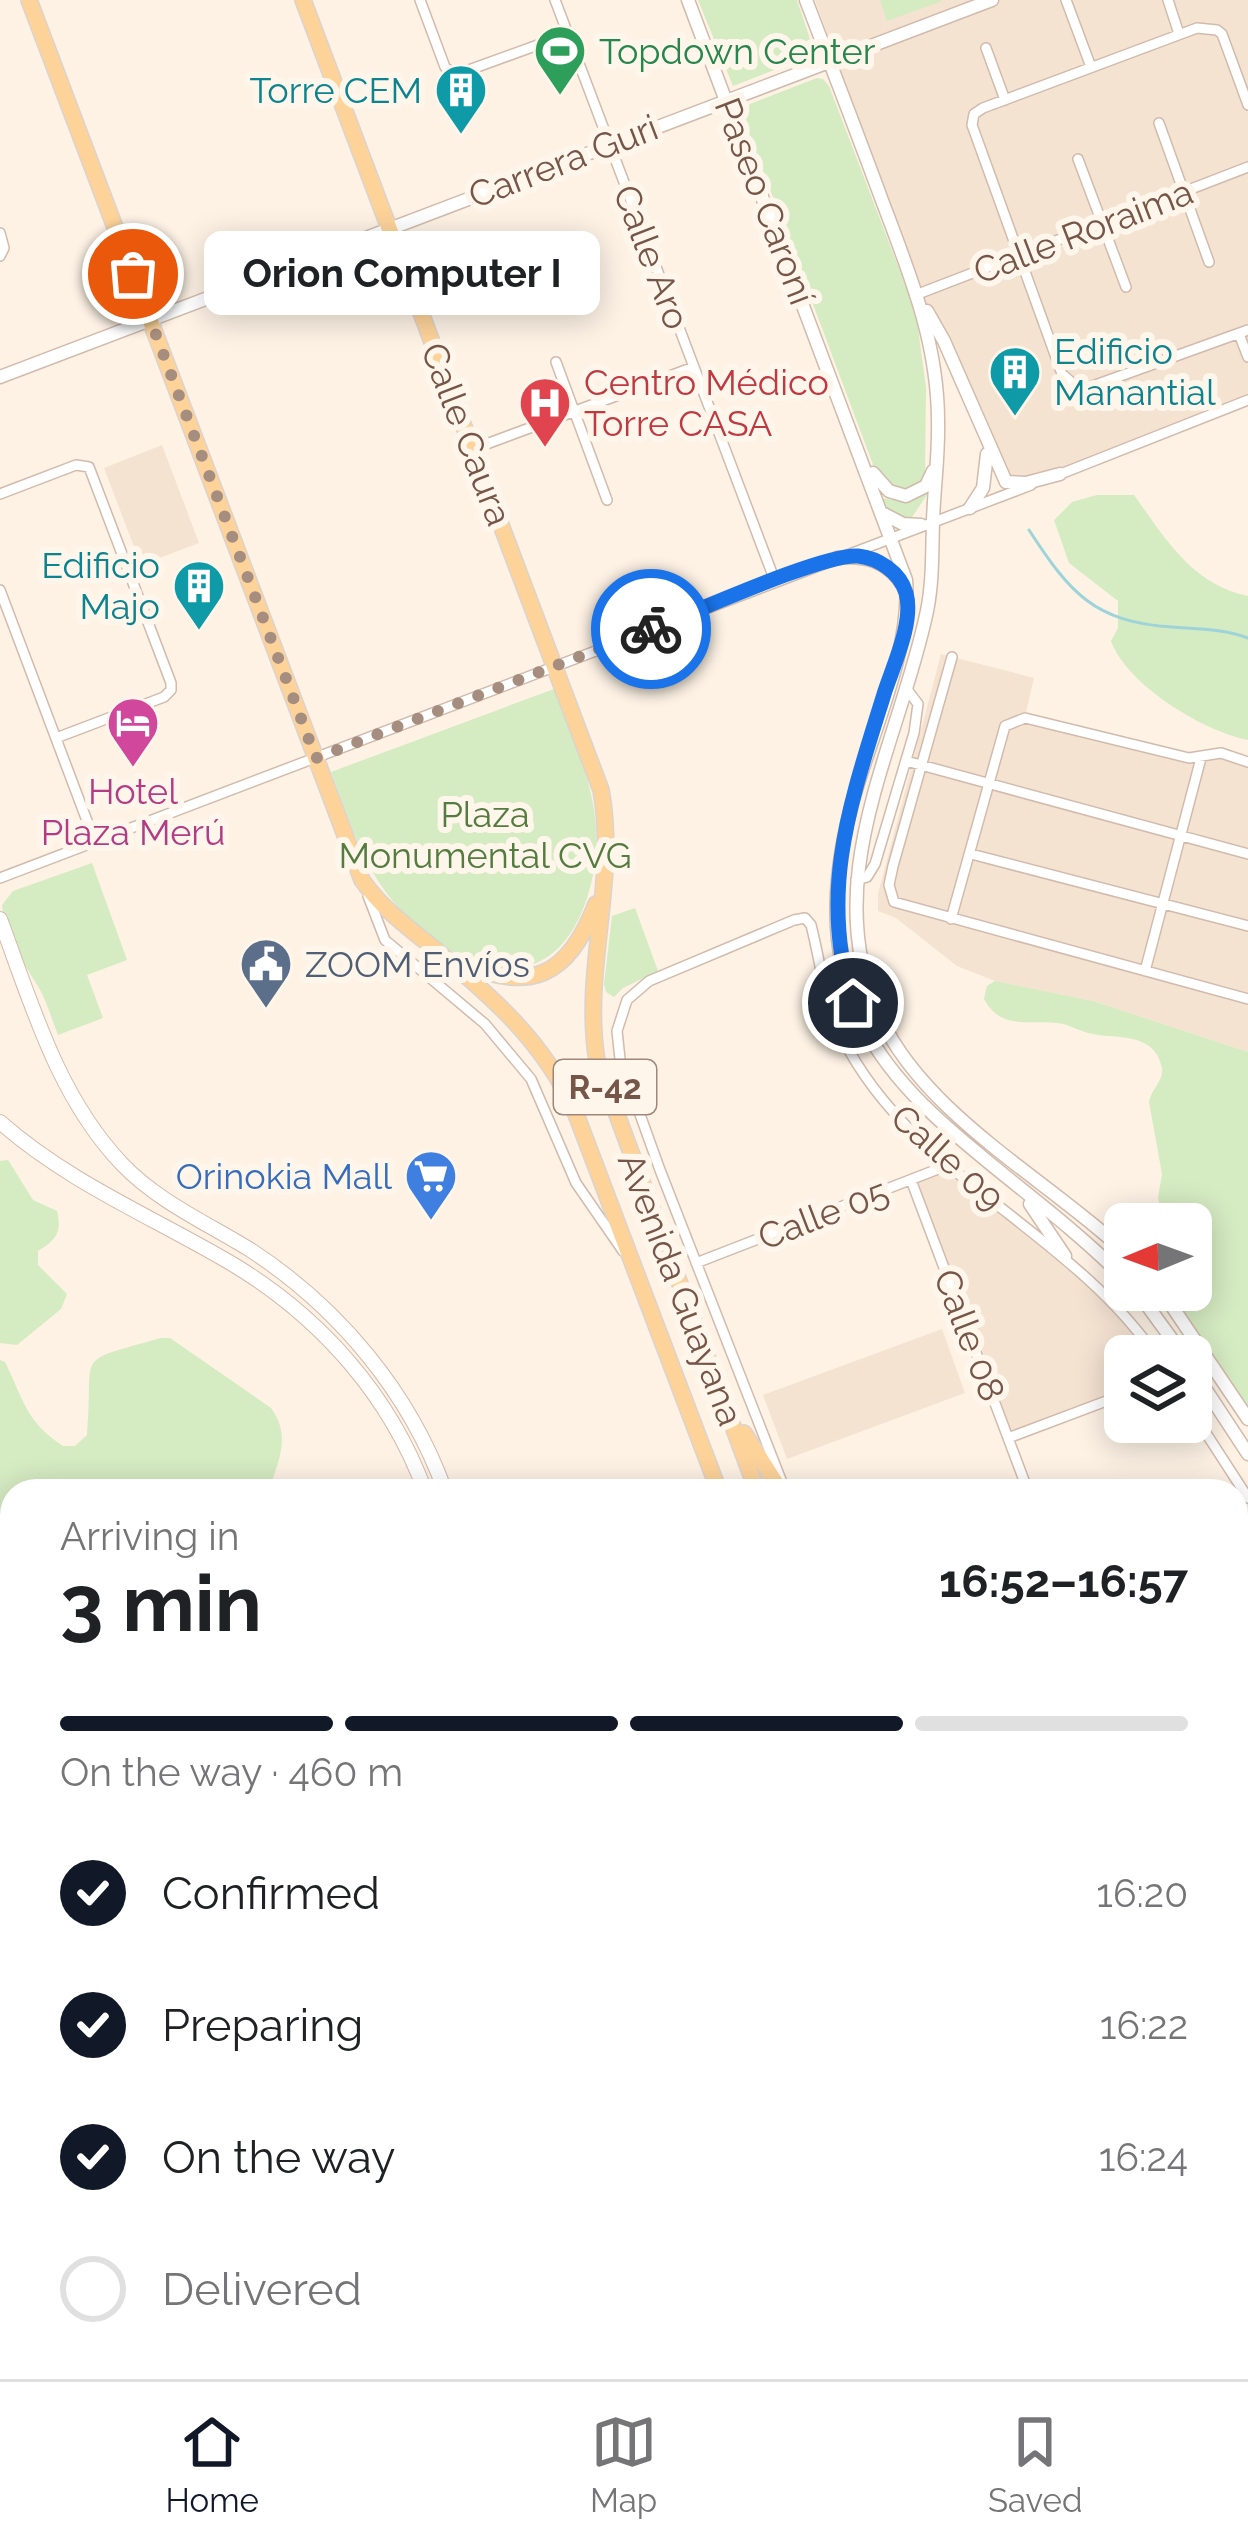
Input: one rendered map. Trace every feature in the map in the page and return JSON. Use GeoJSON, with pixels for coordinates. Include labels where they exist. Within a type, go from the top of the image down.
{"type":"FeatureCollection","features":[{"type":"Feature","properties":{"kind":"main road","name":"R-42"},"geometry":{"type":"LineString","coordinates":[[29,0],[316,758]]}},
{"type":"Feature","properties":{"kind":"main road","name":"Calle Caura"},"geometry":{"type":"LineString","coordinates":[[303,0],[555,666]]}},
{"type":"Feature","properties":{"kind":"main road","name":"Avenida Guayana"},"geometry":{"type":"LineString","coordinates":[[555,666],[601,790],[609,845],[593,990],[597,1060],[752,1479]]}},
{"type":"Feature","properties":{"kind":"main road","name":"Avenida Guayana"},"geometry":{"type":"LineString","coordinates":[[316,758],[362,880],[388,911],[511,1015],[547,1059],[574,1109],[714,1479]]}},
{"type":"Feature","properties":{"kind":"main road"},"geometry":{"type":"LineString","coordinates":[[430,945],[492,976],[521,979],[544,974],[576,948],[605,879]]}},
{"type":"Feature","properties":{"kind":"main road"},"geometry":{"type":"LineString","coordinates":[[0,919],[65,1084],[120,1162],[147,1186],[286,1274],[342,1325],[414,1422],[440,1479]]}},
{"type":"Feature","properties":{"kind":"main road"},"geometry":{"type":"LineString","coordinates":[[0,1122],[59,1167],[235,1266],[287,1301],[329,1338],[361,1376],[398,1432],[420,1479]]}},
{"type":"Feature","properties":{"kind":"main road"},"geometry":{"type":"LineString","coordinates":[[329,1338],[342,1325]]}},
{"type":"Feature","properties":{"kind":"main road"},"geometry":{"type":"LineString","coordinates":[[716,1382],[776,1479]]}},
{"type":"Feature","properties":{"kind":"street"},"geometry":{"type":"LineString","coordinates":[[420,0],[444,64],[454,75],[568,34]]}},
{"type":"Feature","properties":{"kind":"street","name":"Calle Aro"},"geometry":{"type":"LineString","coordinates":[[555,0],[775,581]]}},
{"type":"Feature","properties":{"kind":"street","name":"Paseo Caroní"},"geometry":{"type":"LineString","coordinates":[[688,0],[903,564],[907,595]]}},
{"type":"Feature","properties":{"kind":"street"},"geometry":{"type":"LineString","coordinates":[[806,0],[918,294],[934,356],[937,456],[927,523],[928,606],[872,802],[856,880],[856,928],[864,975],[880,1018],[902,1055],[945,1103],[1104,1235]]}},
{"type":"Feature","properties":{"kind":"street","name":"Carrera Guri"},"geometry":{"type":"LineString","coordinates":[[0,376],[992,0]]}},
{"type":"Feature","properties":{"kind":"street"},"geometry":{"type":"LineString","coordinates":[[1066,0],[1091,68]]}},
{"type":"Feature","properties":{"kind":"street"},"geometry":{"type":"LineString","coordinates":[[1168,0],[1179,34]]}},
{"type":"Feature","properties":{"kind":"street"},"geometry":{"type":"LineString","coordinates":[[1248,105],[1217,30],[1197,28],[974,115],[973,137],[1062,374],[1078,388],[1244,332],[1248,357]]}},
{"type":"Feature","properties":{"kind":"street"},"geometry":{"type":"LineString","coordinates":[[986,48],[1005,100]]}},
{"type":"Feature","properties":{"kind":"street"},"geometry":{"type":"LineString","coordinates":[[694,112],[713,85],[712,62]]}},
{"type":"Feature","properties":{"kind":"street"},"geometry":{"type":"LineString","coordinates":[[1159,123],[1209,262]]}},
{"type":"Feature","properties":{"kind":"street"},"geometry":{"type":"LineString","coordinates":[[1078,159],[1126,287]]}},
{"type":"Feature","properties":{"kind":"street","name":"Calle Roraima"},"geometry":{"type":"LineString","coordinates":[[918,294],[1248,167]]}},
{"type":"Feature","properties":{"kind":"street"},"geometry":{"type":"LineString","coordinates":[[0,232],[4,248],[0,256]]}},
{"type":"Feature","properties":{"kind":"street"},"geometry":{"type":"LineString","coordinates":[[918,294],[944,341],[987,446],[1010,484],[1060,474]]}},
{"type":"Feature","properties":{"kind":"street"},"geometry":{"type":"LineString","coordinates":[[556,362],[607,500]]}},
{"type":"Feature","properties":{"kind":"street"},"geometry":{"type":"LineString","coordinates":[[473,449],[694,367]]}},
{"type":"Feature","properties":{"kind":"street"},"geometry":{"type":"LineString","coordinates":[[0,878],[1248,400]]}},
{"type":"Feature","properties":{"kind":"street"},"geometry":{"type":"LineString","coordinates":[[970,508],[983,488],[987,446]]}},
{"type":"Feature","properties":{"kind":"street"},"geometry":{"type":"LineString","coordinates":[[862,458],[882,485],[906,496],[926,486],[937,456]]}},
{"type":"Feature","properties":{"kind":"street"},"geometry":{"type":"LineString","coordinates":[[0,494],[76,465],[89,467],[172,683],[164,697],[56,738]]}},
{"type":"Feature","properties":{"kind":"street"},"geometry":{"type":"LineString","coordinates":[[883,513],[903,524],[927,523]]}},
{"type":"Feature","properties":{"kind":"street"},"geometry":{"type":"LineString","coordinates":[[837,558],[874,560],[894,572],[907,595],[904,627],[840,854],[835,904],[840,955],[862,1026],[887,1067],[932,1117],[1104,1261]]}},
{"type":"Feature","properties":{"kind":"street"},"geometry":{"type":"LineString","coordinates":[[0,590],[95,842]]}},
{"type":"Feature","properties":{"kind":"street"},"geometry":{"type":"LineString","coordinates":[[952,657],[889,890],[901,907],[1248,999]]}},
{"type":"Feature","properties":{"kind":"street"},"geometry":{"type":"LineString","coordinates":[[856,880],[867,877],[875,864],[906,761],[919,708],[906,688]]}},
{"type":"Feature","properties":{"kind":"street"},"geometry":{"type":"LineString","coordinates":[[951,920],[1006,726],[1020,718],[1160,752],[1201,758],[1222,753],[1248,762]]}},
{"type":"Feature","properties":{"kind":"street"},"geometry":{"type":"LineString","coordinates":[[1145,971],[1201,758]]}},
{"type":"Feature","properties":{"kind":"street"},"geometry":{"type":"LineString","coordinates":[[906,761],[1248,854]]}},
{"type":"Feature","properties":{"kind":"street"},"geometry":{"type":"LineString","coordinates":[[971,854],[1248,926]]}},
{"type":"Feature","properties":{"kind":"street"},"geometry":{"type":"LineString","coordinates":[[362,880],[386,940],[484,1024],[531,1078],[576,1183],[634,1266]]}},
{"type":"Feature","properties":{"kind":"street","name":"Calle 09"},"geometry":{"type":"LineString","coordinates":[[696,1263],[620,1059],[621,1011],[649,980],[805,918],[813,932],[830,1011],[854,1059],[886,1102],[951,1164],[1065,1256],[1119,1306],[1140,1335]]}},
{"type":"Feature","properties":{"kind":"street","name":"Calle 05"},"geometry":{"type":"LineString","coordinates":[[696,1263],[951,1164]]}},
{"type":"Feature","properties":{"kind":"street","name":"Calle 08"},"geometry":{"type":"LineString","coordinates":[[911,1180],[1023,1479]]}},
{"type":"Feature","properties":{"kind":"street"},"geometry":{"type":"LineString","coordinates":[[1009,1181],[1065,1256]]}},
{"type":"Feature","properties":{"kind":"street"},"geometry":{"type":"LineString","coordinates":[[696,1263],[778,1479]]}},
{"type":"Feature","properties":{"kind":"street"},"geometry":{"type":"LineString","coordinates":[[1175,1311],[1248,1419]]}},
{"type":"Feature","properties":{"kind":"street"},"geometry":{"type":"LineString","coordinates":[[1212,1399],[1248,1454]]}},
{"type":"Feature","properties":{"kind":"street"},"geometry":{"type":"LineString","coordinates":[[1008,1438],[1104,1402]]}},
{"type":"Feature","properties":{"kind":"street"},"geometry":{"type":"LineString","coordinates":[[1212,1442],[1236,1479]]}},
{"type":"Feature","properties":{"kind":"shaded area"},"geometry":{"type":"Polygon","coordinates":[[[815,0],[1248,0],[1248,400],[1060,474],[1010,484],[918,294],[815,0]]]}},
{"type":"Feature","properties":{"kind":"shaded area"},"geometry":{"type":"Polygon","coordinates":[[[162,445],[199,543],[141,565],[104,468],[162,445]]]}},
{"type":"Feature","properties":{"kind":"shaded area"},"geometry":{"type":"Polygon","coordinates":[[[941,654],[1034,678],[1025,717],[1160,752],[1211,754],[1248,762],[1248,1052],[1093,1001],[995,981],[957,966],[896,918],[878,911],[878,894],[941,654]]]}},
{"type":"Feature","properties":{"kind":"shaded area"},"geometry":{"type":"Polygon","coordinates":[[[950,1170],[1056,1256],[1104,1303],[1104,1311],[1113,1311],[1122,1320],[1133,1335],[1104,1335],[1104,1397],[1011,1432],[916,1183],[950,1170]]]}},
{"type":"Feature","properties":{"kind":"shaded area"},"geometry":{"type":"Polygon","coordinates":[[[942,1329],[965,1393],[787,1459],[763,1395],[942,1329]]]}},
{"type":"Feature","properties":{"kind":"green space"},"geometry":{"type":"Polygon","coordinates":[[[698,0],[797,0],[815,54],[733,86],[698,0]]]}},
{"type":"Feature","properties":{"kind":"green space"},"geometry":{"type":"Polygon","coordinates":[[[880,0],[942,0],[942,1],[887,21],[880,0]]]}},
{"type":"Feature","properties":{"kind":"green space"},"geometry":{"type":"Polygon","coordinates":[[[817,78],[829,86],[918,328],[926,388],[925,473],[919,484],[899,492],[878,478],[743,117],[750,104],[817,78]]]}},
{"type":"Feature","properties":{"kind":"green space"},"geometry":{"type":"Polygon","coordinates":[[[929,492],[910,520],[890,512],[881,498],[905,502],[929,492]]]}},
{"type":"Feature","properties":{"kind":"green space"},"geometry":{"type":"Polygon","coordinates":[[[1097,495],[1134,495],[1195,570],[1248,596],[1248,740],[1210,727],[1169,704],[1120,658],[1111,641],[1118,628],[1118,601],[1069,563],[1054,520],[1072,502],[1097,495]]]}},
{"type":"Feature","properties":{"kind":"green space","name":"Plaza Monumental CVG"},"geometry":{"type":"Polygon","coordinates":[[[554,689],[593,803],[593,875],[578,920],[557,949],[531,965],[502,969],[470,962],[409,920],[383,888],[360,847],[331,772],[554,689]]]}},
{"type":"Feature","properties":{"kind":"green space"},"geometry":{"type":"Polygon","coordinates":[[[92,863],[127,960],[87,975],[103,1018],[58,1035],[42,993],[11,938],[2,905],[13,891],[92,863]]]}},
{"type":"Feature","properties":{"kind":"green space"},"geometry":{"type":"Polygon","coordinates":[[[635,908],[658,971],[614,997],[604,984],[612,916],[635,908]]]}},
{"type":"Feature","properties":{"kind":"green space"},"geometry":{"type":"Polygon","coordinates":[[[995,981],[1093,1001],[1248,1052],[1248,1418],[1212,1366],[1212,1335],[1191,1335],[1174,1311],[1212,1311],[1212,1203],[1159,1203],[1162,1174],[1149,1102],[1162,1073],[1158,1056],[1134,1039],[1062,1024],[1007,1019],[984,999],[987,986],[995,981]]]}},
{"type":"Feature","properties":{"kind":"green space"},"geometry":{"type":"Polygon","coordinates":[[[8,1160],[33,1200],[57,1211],[58,1230],[38,1251],[38,1265],[67,1294],[61,1309],[17,1345],[0,1343],[0,1161],[8,1160]]]}},
{"type":"Feature","properties":{"kind":"green space"},"geometry":{"type":"Polygon","coordinates":[[[170,1338],[271,1408],[282,1439],[273,1479],[0,1479],[0,1360],[41,1428],[63,1446],[75,1446],[87,1435],[93,1364],[112,1352],[170,1338]]]}},
{"type":"Feature","properties":{"kind":"waterway"},"geometry":{"type":"LineString","coordinates":[[1029,530],[1072,587],[1103,611],[1145,624],[1248,638]]}},
{"type":"Feature","properties":{"kind":"way so far"},"geometry":{"type":"LineString","coordinates":[[133,274],[316,758],[651,629]]}},
{"type":"Feature","properties":{"kind":"place","name":"Topdown Center"},"geometry":{"type":"Point","coordinates":[560,97]}},
{"type":"Feature","properties":{"kind":"place","name":"Torre CEM"},"geometry":{"type":"Point","coordinates":[461,136]}},
{"type":"Feature","properties":{"kind":"place","name":"Orion Computer I"},"geometry":{"type":"Point","coordinates":[133,274]}},
{"type":"Feature","properties":{"kind":"place","name":"Edificio Manantial"},"geometry":{"type":"Point","coordinates":[1015,418]}},
{"type":"Feature","properties":{"kind":"place","name":"Centro Médico Torre CASA"},"geometry":{"type":"Point","coordinates":[545,449]}},
{"type":"Feature","properties":{"kind":"place","name":"Edificio Majo"},"geometry":{"type":"Point","coordinates":[199,632]}},
{"type":"Feature","properties":{"kind":"place","name":"Hotel Plaza Merú"},"geometry":{"type":"Point","coordinates":[133,769]}},
{"type":"Feature","properties":{"kind":"place","name":"ZOOM Envíos"},"geometry":{"type":"Point","coordinates":[266,1010]}},
{"type":"Feature","properties":{"kind":"place","name":"Orinokia Mall"},"geometry":{"type":"Point","coordinates":[431,1222]}},
{"type":"Feature","properties":{"kind":"route"},"geometry":{"type":"LineString","coordinates":[[651,629],[837,558],[874,560],[900,580],[907,595],[904,627],[861,770],[837,876],[836,930],[853,1003]]}}]}
